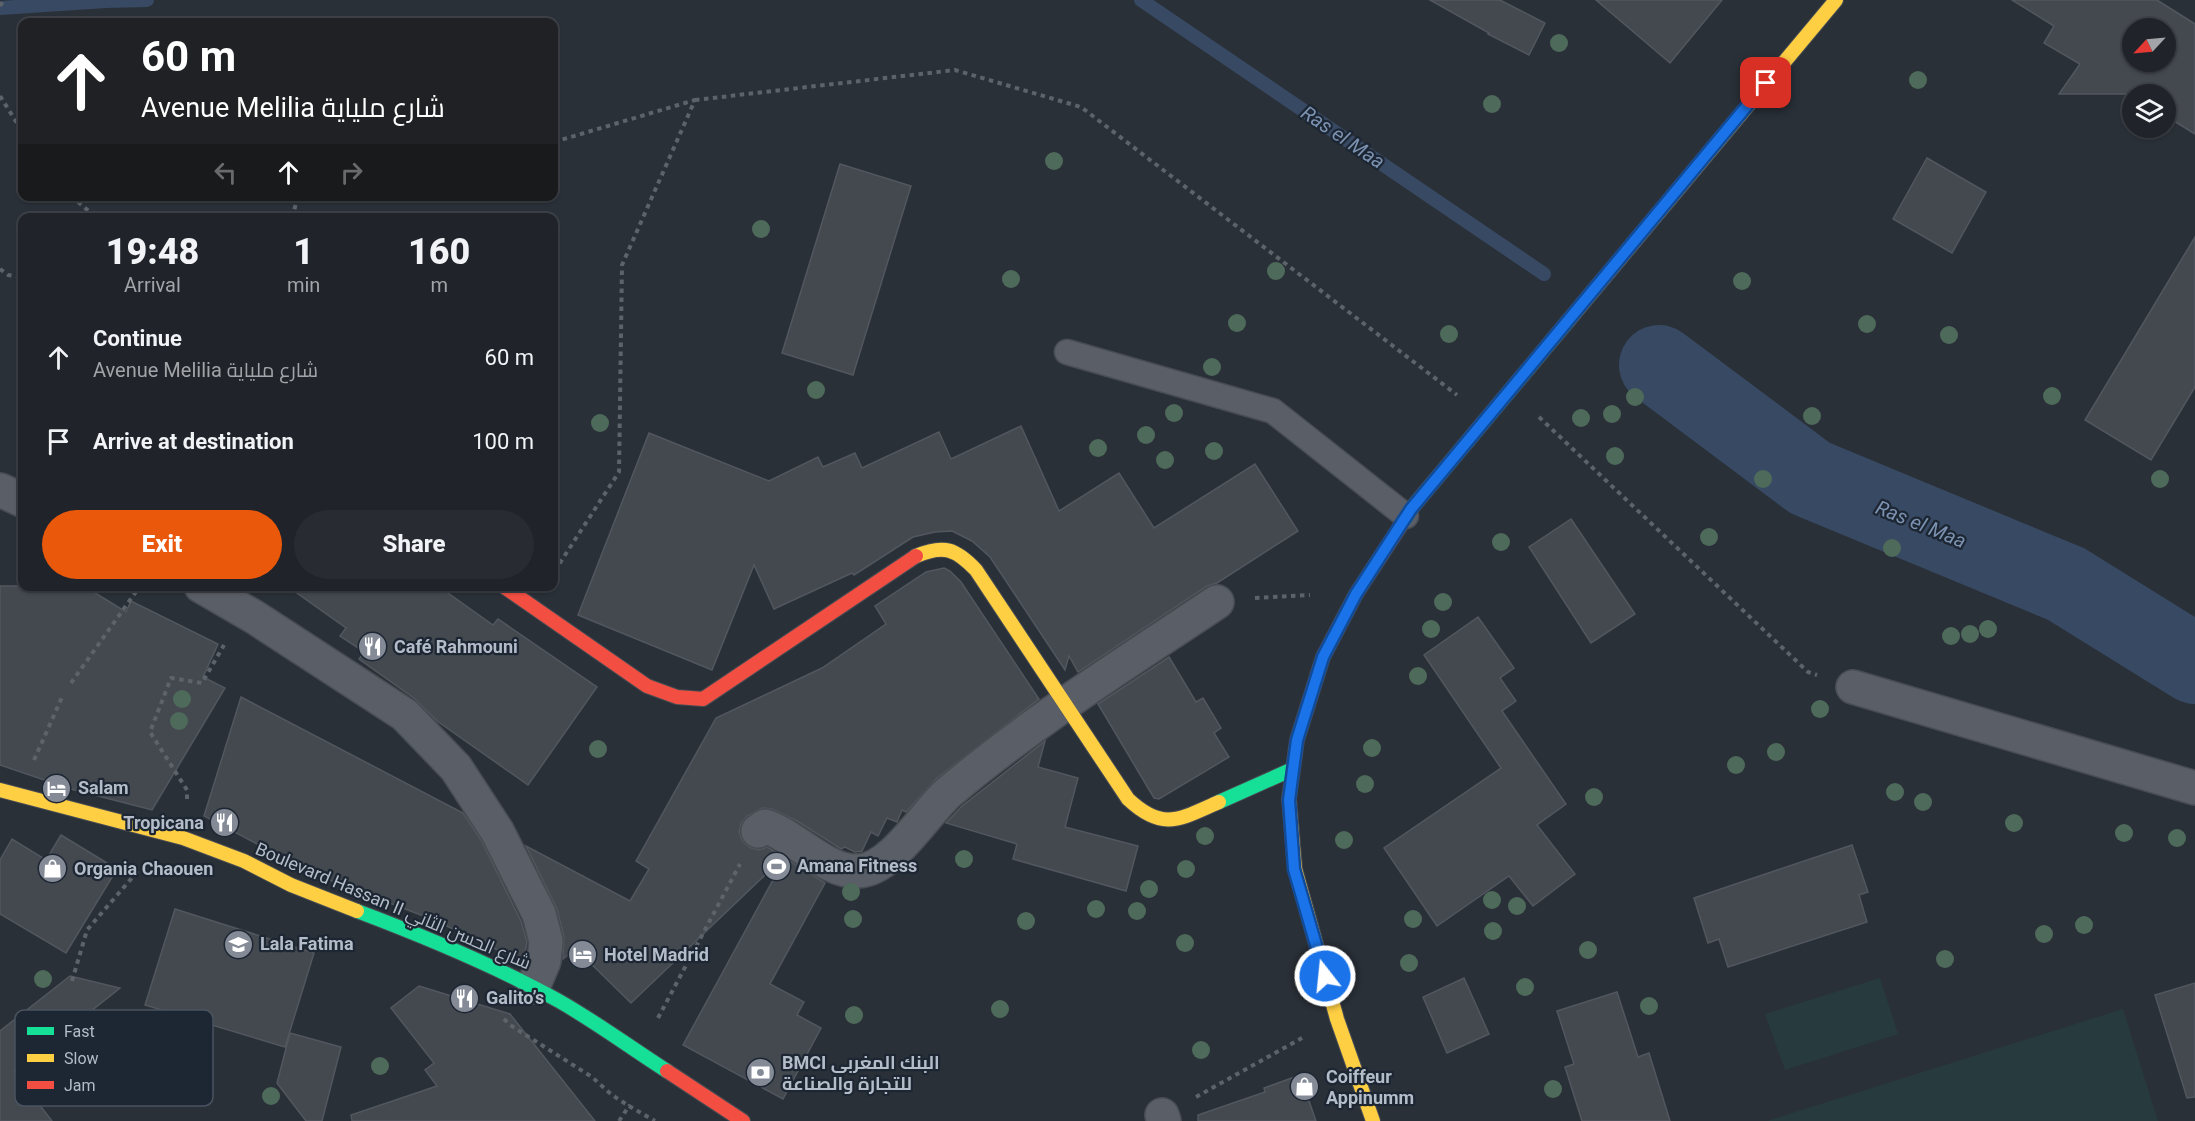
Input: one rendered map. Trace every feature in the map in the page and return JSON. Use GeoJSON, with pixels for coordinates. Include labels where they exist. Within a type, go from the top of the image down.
{"type":"FeatureCollection","features":[{"type":"Feature","properties":{"kind":"street"},"geometry":{"type":"LineString","coordinates":[[1373,1121],[1337,1019],[1294,869],[1289,800],[1293,769],[1297,740],[1323,657],[1356,594],[1406,516],[1836,0]]}},
{"type":"Feature","properties":{"kind":"street"},"geometry":{"type":"LineString","coordinates":[[0,490],[18,498]]}},
{"type":"Feature","properties":{"kind":"street"},"geometry":{"type":"LineString","coordinates":[[510,591],[647,686],[677,697],[703,699],[918,555],[943,548],[962,554],[976,570],[1128,799],[1144,814],[1172,820],[1187,816],[1293,769]]}},
{"type":"Feature","properties":{"kind":"street"},"geometry":{"type":"LineString","coordinates":[[210,591],[256,618],[405,715],[456,768],[497,831],[539,914],[546,941],[544,961],[532,987]]}},
{"type":"Feature","properties":{"kind":"street"},"geometry":{"type":"LineString","coordinates":[[758,831],[763,826],[777,830],[829,863],[844,869],[858,871],[881,863],[947,794],[1065,703],[1217,603]]}},
{"type":"Feature","properties":{"kind":"street"},"geometry":{"type":"LineString","coordinates":[[1853,687],[2195,788]]}},
{"type":"Feature","properties":{"kind":"street","name":"Boulevard Hassan II شارع الحسن الثاني"},"geometry":{"type":"LineString","coordinates":[[0,790],[183,838],[244,861],[291,885],[426,937],[560,1002],[743,1121]]}},
{"type":"Feature","properties":{"kind":"lane"},"geometry":{"type":"LineString","coordinates":[[1067,352],[1274,411],[1406,516]]}},
{"type":"Feature","properties":{"kind":"path"},"geometry":{"type":"LineString","coordinates":[[0,6],[4,0]]}},
{"type":"Feature","properties":{"kind":"path"},"geometry":{"type":"LineString","coordinates":[[558,141],[695,100],[956,70],[1081,107],[1486,418]]}},
{"type":"Feature","properties":{"kind":"path"},"geometry":{"type":"LineString","coordinates":[[0,96],[18,125]]}},
{"type":"Feature","properties":{"kind":"path"},"geometry":{"type":"LineString","coordinates":[[558,567],[619,472],[622,265],[695,100]]}},
{"type":"Feature","properties":{"kind":"path"},"geometry":{"type":"LineString","coordinates":[[77,201],[91,213]]}},
{"type":"Feature","properties":{"kind":"path"},"geometry":{"type":"LineString","coordinates":[[0,269],[8,275],[18,276]]}},
{"type":"Feature","properties":{"kind":"path"},"geometry":{"type":"LineString","coordinates":[[1510,390],[1808,672],[1853,687]]}},
{"type":"Feature","properties":{"kind":"path"},"geometry":{"type":"LineString","coordinates":[[71,682],[136,591]]}},
{"type":"Feature","properties":{"kind":"path"},"geometry":{"type":"LineString","coordinates":[[1217,603],[1282,595],[1356,594]]}},
{"type":"Feature","properties":{"kind":"path"},"geometry":{"type":"LineString","coordinates":[[183,838],[187,790],[150,732],[171,678],[202,682],[225,643],[256,618]]}},
{"type":"Feature","properties":{"kind":"path"},"geometry":{"type":"LineString","coordinates":[[18,796],[63,695]]}},
{"type":"Feature","properties":{"kind":"path"},"geometry":{"type":"LineString","coordinates":[[639,1053],[758,831]]}},
{"type":"Feature","properties":{"kind":"path"},"geometry":{"type":"LineString","coordinates":[[72,981],[87,930],[117,895]]}},
{"type":"Feature","properties":{"kind":"path"},"geometry":{"type":"LineString","coordinates":[[1163,1118],[1337,1019]]}},
{"type":"Feature","properties":{"kind":"path"},"geometry":{"type":"LineString","coordinates":[[619,1121],[628,1106],[655,1121]]}},
{"type":"Feature","properties":{"kind":"green space"},"geometry":{"type":"Polygon","coordinates":[[[1880,978],[1898,1034],[1785,1070],[1765,1014],[1880,978]]]}},
{"type":"Feature","properties":{"kind":"green space"},"geometry":{"type":"Polygon","coordinates":[[[2123,1009],[2158,1121],[1767,1121],[2123,1009]]]}},
{"type":"Feature","properties":{"kind":"building"},"geometry":{"type":"Polygon","coordinates":[[[1430,0],[1500,0],[1545,23],[1529,55],[1430,0]]]}},
{"type":"Feature","properties":{"kind":"building"},"geometry":{"type":"Polygon","coordinates":[[[1596,0],[1722,0],[1670,63],[1596,0]]]}},
{"type":"Feature","properties":{"kind":"building"},"geometry":{"type":"Polygon","coordinates":[[[2012,0],[2157,0],[2195,24],[2195,134],[2176,122],[2176,84],[2122,84],[2122,94],[2059,94],[2080,64],[2044,43],[2054,26],[2012,0]]]}},
{"type":"Feature","properties":{"kind":"building"},"geometry":{"type":"Polygon","coordinates":[[[1927,158],[1986,192],[1952,253],[1893,219],[1927,158]]]}},
{"type":"Feature","properties":{"kind":"building"},"geometry":{"type":"Polygon","coordinates":[[[840,164],[911,186],[853,375],[782,353],[840,164]]]}},
{"type":"Feature","properties":{"kind":"building"},"geometry":{"type":"Polygon","coordinates":[[[2195,237],[2195,387],[2151,460],[2085,420],[2195,237]]]}},
{"type":"Feature","properties":{"kind":"building"},"geometry":{"type":"Polygon","coordinates":[[[1021,426],[1059,511],[1119,473],[1154,528],[1255,464],[1298,531],[1217,583],[1207,586],[1078,672],[1069,656],[1065,670],[990,557],[972,541],[952,531],[913,537],[854,575],[852,573],[774,609],[754,565],[712,670],[578,615],[649,433],[769,481],[818,457],[823,467],[855,453],[862,468],[939,432],[951,459],[1021,426]]]}},
{"type":"Feature","properties":{"kind":"building"},"geometry":{"type":"Polygon","coordinates":[[[1571,519],[1635,614],[1591,643],[1529,547],[1571,519]]]}},
{"type":"Feature","properties":{"kind":"building"},"geometry":{"type":"Polygon","coordinates":[[[944,568],[961,582],[1039,699],[937,778],[906,812],[902,810],[897,822],[887,818],[878,836],[871,832],[862,851],[855,852],[845,847],[841,849],[797,821],[772,809],[762,808],[747,816],[741,823],[739,832],[743,842],[759,850],[767,847],[784,857],[631,1003],[576,949],[563,959],[564,937],[557,909],[526,846],[630,901],[649,869],[636,861],[716,718],[822,668],[886,624],[875,606],[926,572],[944,568]]]}},
{"type":"Feature","properties":{"kind":"building"},"geometry":{"type":"Polygon","coordinates":[[[0,586],[18,586],[18,591],[92,591],[126,612],[131,601],[218,644],[203,677],[225,688],[152,810],[71,789],[0,765],[0,586]]]}},
{"type":"Feature","properties":{"kind":"building"},"geometry":{"type":"Polygon","coordinates":[[[294,591],[445,591],[493,625],[498,619],[597,687],[528,785],[437,721],[415,699],[359,659],[364,652],[340,636],[346,628],[294,591]]]}},
{"type":"Feature","properties":{"kind":"building"},"geometry":{"type":"Polygon","coordinates":[[[1478,617],[1514,668],[1500,678],[1516,701],[1502,711],[1566,804],[1537,825],[1575,874],[1533,906],[1509,876],[1437,926],[1384,848],[1501,768],[1424,655],[1478,617]]]}},
{"type":"Feature","properties":{"kind":"building"},"geometry":{"type":"Polygon","coordinates":[[[1169,657],[1196,702],[1203,698],[1221,728],[1214,733],[1229,757],[1159,799],[1154,798],[1098,704],[1169,657]]]}},
{"type":"Feature","properties":{"kind":"building"},"geometry":{"type":"Polygon","coordinates":[[[241,697],[463,813],[481,840],[521,921],[527,942],[523,962],[434,920],[314,874],[204,816],[241,697]]]}},
{"type":"Feature","properties":{"kind":"building"},"geometry":{"type":"Polygon","coordinates":[[[1045,741],[1038,767],[1078,778],[1065,827],[1138,846],[1126,891],[1013,859],[1017,844],[946,823],[962,806],[1045,741]]]}},
{"type":"Feature","properties":{"kind":"building"},"geometry":{"type":"Polygon","coordinates":[[[61,835],[117,869],[66,953],[0,914],[0,860],[12,839],[46,860],[61,835]]]}},
{"type":"Feature","properties":{"kind":"building"},"geometry":{"type":"Polygon","coordinates":[[[1852,845],[1868,892],[1859,895],[1867,922],[1728,967],[1719,939],[1708,943],[1694,898],[1852,845]]]}},
{"type":"Feature","properties":{"kind":"building"},"geometry":{"type":"Polygon","coordinates":[[[785,858],[825,883],[770,984],[804,1002],[797,1015],[821,1028],[783,1099],[683,1045],[785,858]]]}},
{"type":"Feature","properties":{"kind":"building"},"geometry":{"type":"Polygon","coordinates":[[[175,909],[314,953],[285,1047],[213,1025],[213,1010],[162,1010],[145,1005],[175,909]]]}},
{"type":"Feature","properties":{"kind":"building"},"geometry":{"type":"Polygon","coordinates":[[[70,976],[120,988],[92,1010],[27,1010],[70,976]]]}},
{"type":"Feature","properties":{"kind":"building"},"geometry":{"type":"Polygon","coordinates":[[[1464,978],[1489,1034],[1447,1053],[1423,997],[1464,978]]]}},
{"type":"Feature","properties":{"kind":"building"},"geometry":{"type":"Polygon","coordinates":[[[2195,983],[2195,1097],[2187,1098],[2155,995],[2195,983]]]}},
{"type":"Feature","properties":{"kind":"building"},"geometry":{"type":"Polygon","coordinates":[[[419,986],[510,1014],[595,1121],[352,1121],[351,1115],[437,1086],[425,1070],[434,1063],[391,1008],[419,986]]]}},
{"type":"Feature","properties":{"kind":"building"},"geometry":{"type":"Polygon","coordinates":[[[1617,992],[1638,1057],[1649,1053],[1670,1121],[1582,1121],[1565,1067],[1574,1064],[1557,1011],[1617,992]]]}},
{"type":"Feature","properties":{"kind":"building"},"geometry":{"type":"Polygon","coordinates":[[[15,1019],[15,1106],[40,1106],[52,1121],[0,1121],[0,1031],[15,1019]]]}},
{"type":"Feature","properties":{"kind":"building"},"geometry":{"type":"Polygon","coordinates":[[[290,1033],[341,1047],[322,1121],[306,1121],[277,1083],[290,1033]]]}},
{"type":"Feature","properties":{"kind":"building"},"geometry":{"type":"Polygon","coordinates":[[[1300,1075],[1316,1121],[1198,1121],[1198,1115],[1265,1092],[1264,1088],[1300,1075]]]}},
{"type":"Feature","properties":{"kind":"waterway","name":"Ras el Maa"},"geometry":{"type":"LineString","coordinates":[[0,8],[147,0]]}},
{"type":"Feature","properties":{"kind":"waterway","name":"Ras el Maa"},"geometry":{"type":"LineString","coordinates":[[1141,0],[1544,274]]}},
{"type":"Feature","properties":{"kind":"waterway","name":"Ras el Maa"},"geometry":{"type":"LineString","coordinates":[[1659,365],[1810,478],[2066,584],[2195,664]]}},
{"type":"Feature","properties":{"kind":"traffic: fast"},"geometry":{"type":"LineString","coordinates":[[1403,522],[1411,509],[1568,321]]}},
{"type":"Feature","properties":{"kind":"traffic: fast"},"geometry":{"type":"LineString","coordinates":[[1219,802],[1293,769]]}},
{"type":"Feature","properties":{"kind":"traffic: fast"},"geometry":{"type":"LineString","coordinates":[[357,911],[460,952],[510,975],[559,1001],[667,1071]]}},
{"type":"Feature","properties":{"kind":"traffic: slow"},"geometry":{"type":"LineString","coordinates":[[1568,321],[1836,0]]}},
{"type":"Feature","properties":{"kind":"traffic: slow"},"geometry":{"type":"LineString","coordinates":[[916,556],[934,550],[949,551],[962,557],[976,570],[1128,799],[1140,809],[1152,816],[1172,819],[1219,802]]}},
{"type":"Feature","properties":{"kind":"traffic: slow"},"geometry":{"type":"LineString","coordinates":[[0,790],[183,838],[244,861],[291,885],[357,911]]}},
{"type":"Feature","properties":{"kind":"traffic: slow"},"geometry":{"type":"LineString","coordinates":[[1289,799],[1295,869],[1337,1019],[1373,1121]]}},
{"type":"Feature","properties":{"kind":"traffic: jam"},"geometry":{"type":"LineString","coordinates":[[1289,799],[1297,740],[1323,657],[1356,594],[1403,522]]}},
{"type":"Feature","properties":{"kind":"traffic: jam"},"geometry":{"type":"LineString","coordinates":[[510,591],[647,686],[677,697],[703,699],[916,556]]}},
{"type":"Feature","properties":{"kind":"traffic: jam"},"geometry":{"type":"LineString","coordinates":[[667,1071],[743,1121]]}},
{"type":"Feature","properties":{"kind":"place","name":"Café Rahmouni"},"geometry":{"type":"Point","coordinates":[373,647]}},
{"type":"Feature","properties":{"kind":"place","name":"Salam"},"geometry":{"type":"Point","coordinates":[57,788]}},
{"type":"Feature","properties":{"kind":"place","name":"Tropicana"},"geometry":{"type":"Point","coordinates":[225,823]}},
{"type":"Feature","properties":{"kind":"place","name":"Amana Fitness"},"geometry":{"type":"Point","coordinates":[776,866]}},
{"type":"Feature","properties":{"kind":"place","name":"Organia Chaouen"},"geometry":{"type":"Point","coordinates":[53,869]}},
{"type":"Feature","properties":{"kind":"place","name":"Lala Fatima"},"geometry":{"type":"Point","coordinates":[239,944]}},
{"type":"Feature","properties":{"kind":"place","name":"Hotel Madrid"},"geometry":{"type":"Point","coordinates":[583,955]}},
{"type":"Feature","properties":{"kind":"place","name":"Galito’s"},"geometry":{"type":"Point","coordinates":[465,998]}},
{"type":"Feature","properties":{"kind":"place","name":"BMCI البنك المغربي للتجارة والصناعة"},"geometry":{"type":"Point","coordinates":[761,1073]}},
{"type":"Feature","properties":{"kind":"place","name":"Coiffeur Appinumm"},"geometry":{"type":"Point","coordinates":[1305,1087]}},
{"type":"Feature","properties":{"kind":"route"},"geometry":{"type":"LineString","coordinates":[[1325,976],[1294,869],[1289,800],[1297,740],[1323,657],[1356,594],[1411,509],[1766,83]]}}]}
